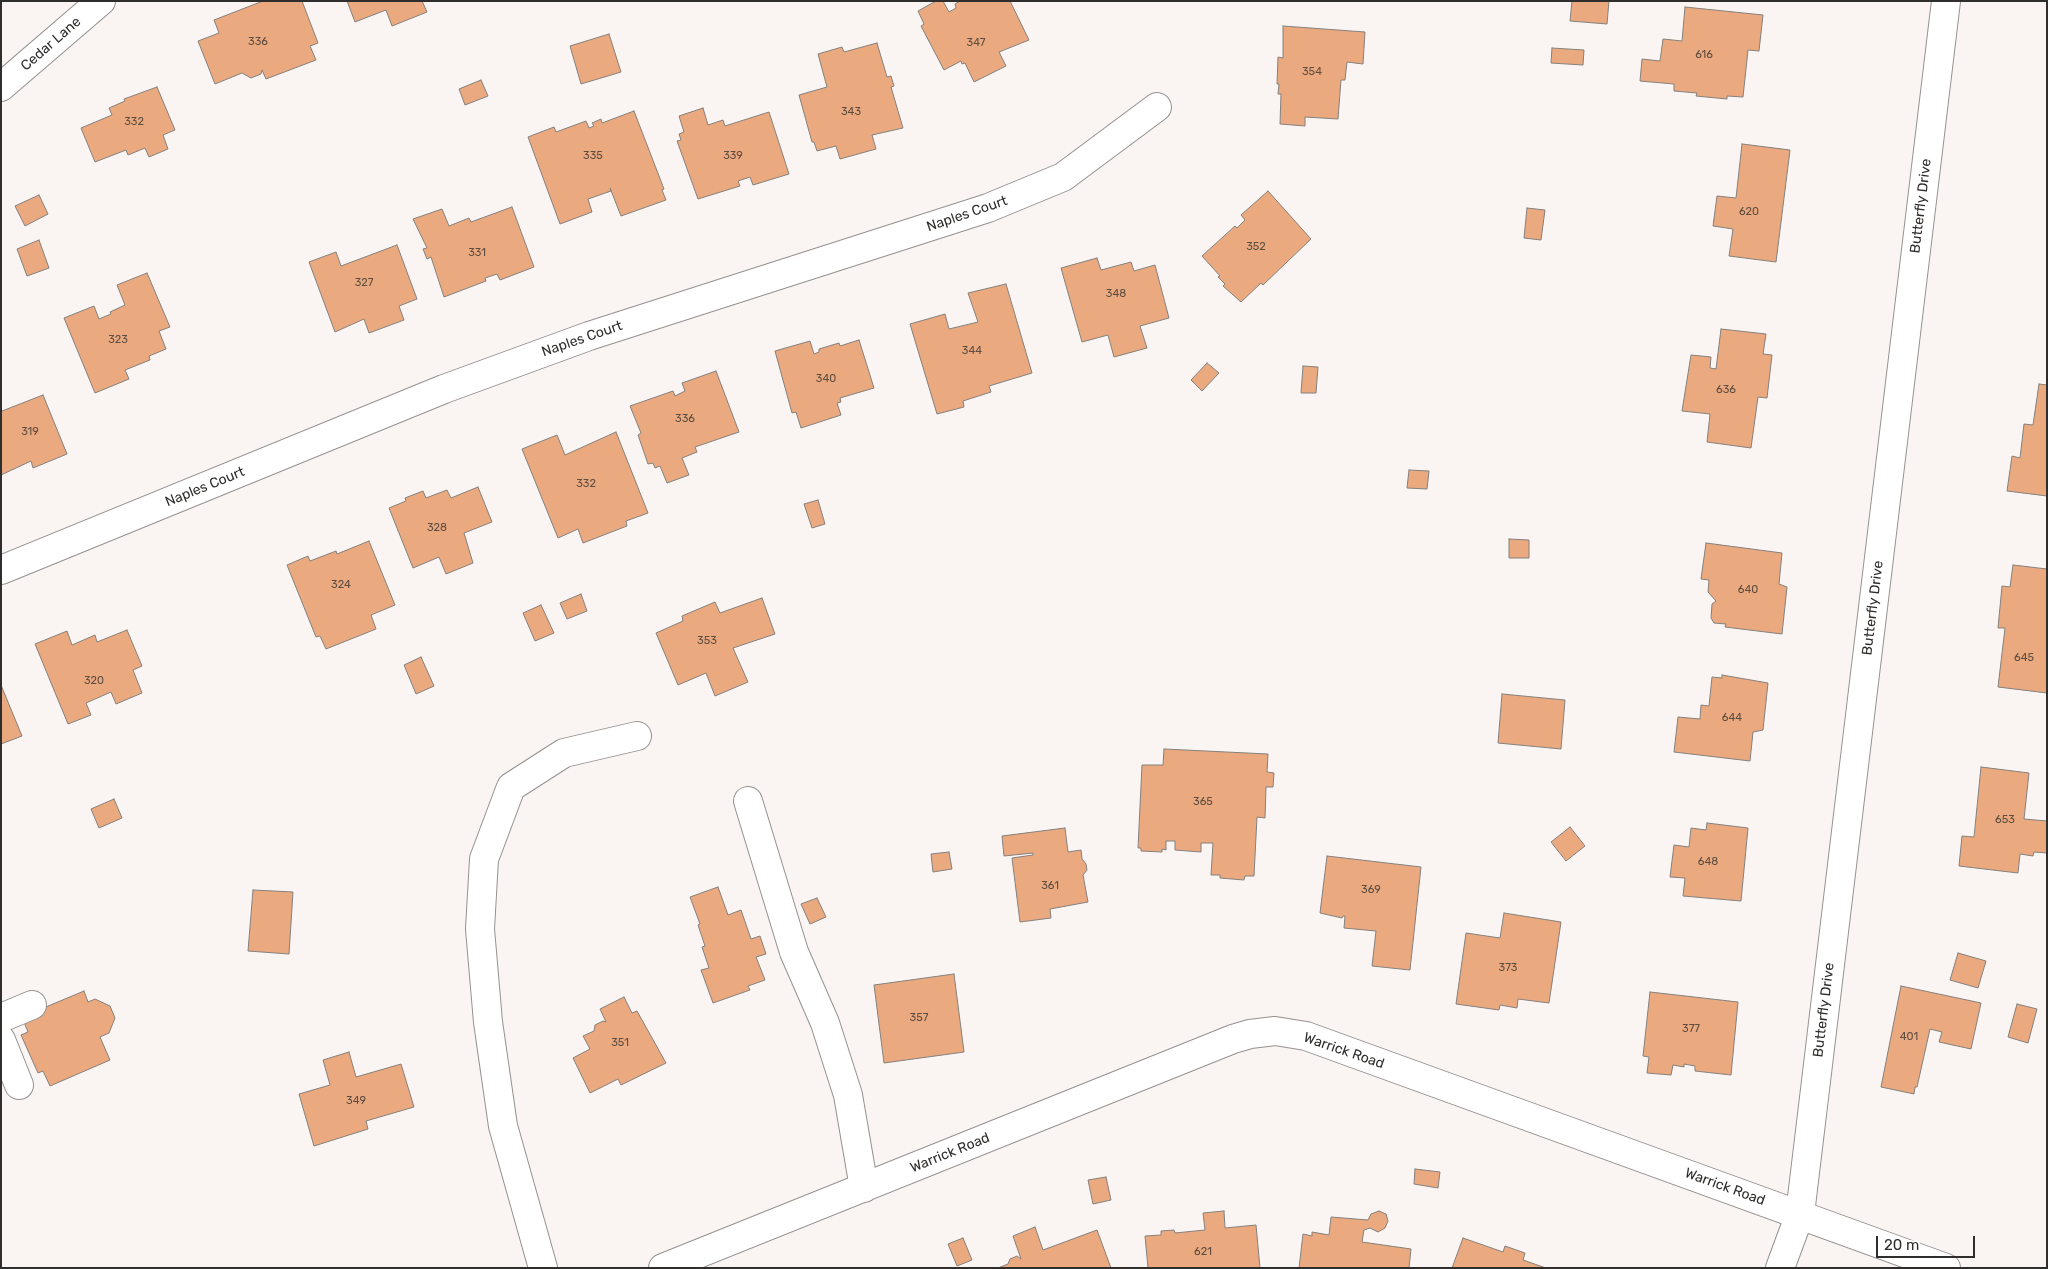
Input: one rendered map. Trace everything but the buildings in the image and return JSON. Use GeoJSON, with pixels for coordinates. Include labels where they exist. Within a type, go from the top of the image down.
{"type":"FeatureCollection","features":[{"type":"Feature","properties":{"kind":"street","name":"Cedar Lane"},"geometry":{"type":"LineString","coordinates":[[1,87],[101,1]]}},
{"type":"Feature","properties":{"kind":"street","name":"Butterfly Drive"},"geometry":{"type":"LineString","coordinates":[[1780,1268],[1800,1214],[1946,1]]}},
{"type":"Feature","properties":{"kind":"street","name":"Naples Court"},"geometry":{"type":"LineString","coordinates":[[1,570],[444,389],[589,336],[988,208],[1063,177],[1157,107]]}},
{"type":"Feature","properties":{"kind":"street"},"geometry":{"type":"LineString","coordinates":[[543,1268],[503,1126],[488,1022],[480,930],[484,859],[511,787],[564,753],[637,736]]}},
{"type":"Feature","properties":{"kind":"street"},"geometry":{"type":"LineString","coordinates":[[748,801],[794,952],[825,1023],[848,1095],[864,1188]]}},
{"type":"Feature","properties":{"kind":"street"},"geometry":{"type":"LineString","coordinates":[[1,1018],[32,1004]]}},
{"type":"Feature","properties":{"kind":"street","name":"Warrick Road"},"geometry":{"type":"LineString","coordinates":[[663,1268],[1233,1039],[1250,1034],[1275,1032],[1306,1036],[1946,1268]]}},
{"type":"Feature","properties":{"kind":"street"},"geometry":{"type":"LineString","coordinates":[[1,1040],[19,1085]]}}]}
